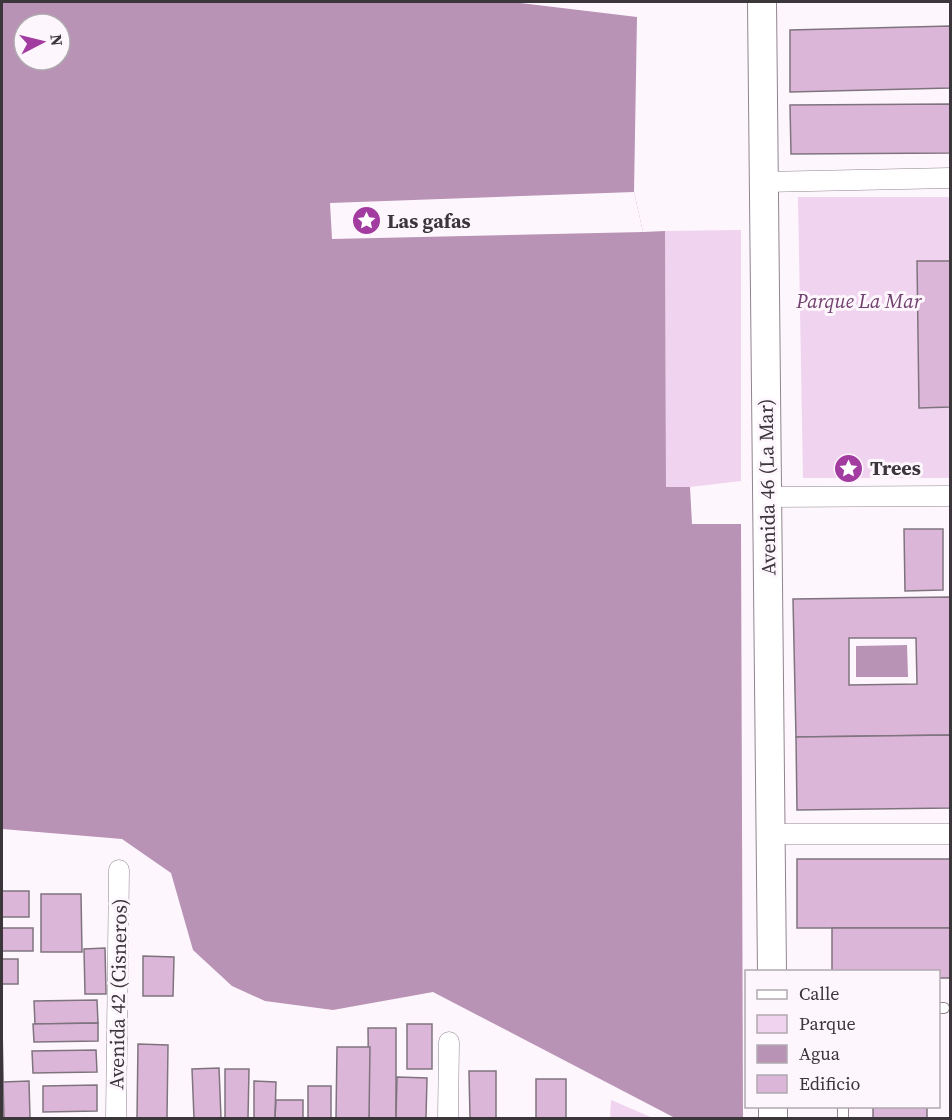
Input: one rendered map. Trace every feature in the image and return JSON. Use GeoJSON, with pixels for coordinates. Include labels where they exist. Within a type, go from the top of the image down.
{"type":"FeatureCollection","features":[{"type":"Feature","properties":{"kind":"main road","name":"Avenida 46 (La Mar)"},"geometry":{"type":"LineString","coordinates":[[762,2],[772,970]]}},
{"type":"Feature","properties":{"kind":"street"},"geometry":{"type":"LineString","coordinates":[[764,182],[951,178]]}},
{"type":"Feature","properties":{"kind":"street"},"geometry":{"type":"LineString","coordinates":[[767,497],[951,496]]}},
{"type":"Feature","properties":{"kind":"street"},"geometry":{"type":"LineString","coordinates":[[770,834],[951,834]]}},
{"type":"Feature","properties":{"kind":"street","name":"Avenida 42 (Cisneros)"},"geometry":{"type":"LineString","coordinates":[[116,1119],[119,870]]}},
{"type":"Feature","properties":{"kind":"street"},"geometry":{"type":"LineString","coordinates":[[448,1119],[449,1042]]}},
{"type":"Feature","properties":{"kind":"green space","name":"Parque La Mar"},"geometry":{"type":"Polygon","coordinates":[[[798,197],[950,197],[950,261],[917,261],[919,407],[950,407],[950,478],[803,478],[798,197]]]}},
{"type":"Feature","properties":{"kind":"green space"},"geometry":{"type":"Polygon","coordinates":[[[741,230],[741,481],[666,488],[665,231],[741,230]]]}},
{"type":"Feature","properties":{"kind":"green space"},"geometry":{"type":"Polygon","coordinates":[[[611,1100],[653,1118],[610,1118],[611,1100]]]}},
{"type":"Feature","properties":{"kind":"water"},"geometry":{"type":"Polygon","coordinates":[[[2,2],[512,2],[637,17],[634,192],[643,232],[665,231],[666,487],[690,487],[692,524],[741,524],[743,1118],[675,1118],[433,992],[333,1010],[265,1001],[232,986],[193,950],[171,873],[122,839],[2,829],[2,2]]]}},
{"type":"Feature","properties":{"kind":"water"},"geometry":{"type":"Polygon","coordinates":[[[907,645],[908,677],[856,677],[856,646],[907,645]]]}},
{"type":"Feature","properties":{"kind":"pier"},"geometry":{"type":"Polygon","coordinates":[[[634,192],[643,232],[332,239],[330,203],[634,192]]]}},
{"type":"Feature","properties":{"kind":"building"},"geometry":{"type":"Polygon","coordinates":[[[950,26],[950,88],[790,92],[790,30],[950,26]]]}},
{"type":"Feature","properties":{"kind":"building"},"geometry":{"type":"Polygon","coordinates":[[[950,104],[950,153],[791,154],[790,105],[950,104]]]}},
{"type":"Feature","properties":{"kind":"building"},"geometry":{"type":"Polygon","coordinates":[[[917,261],[950,261],[950,407],[919,408],[917,261]]]}},
{"type":"Feature","properties":{"kind":"building"},"geometry":{"type":"Polygon","coordinates":[[[904,529],[943,529],[943,590],[905,591],[904,529]]]}},
{"type":"Feature","properties":{"kind":"building"},"geometry":{"type":"Polygon","coordinates":[[[950,597],[950,735],[796,737],[793,599],[950,597]],[[849,638],[849,685],[917,684],[916,638],[849,638]]]}},
{"type":"Feature","properties":{"kind":"building"},"geometry":{"type":"Polygon","coordinates":[[[950,735],[950,808],[797,810],[796,737],[950,735]]]}},
{"type":"Feature","properties":{"kind":"building"},"geometry":{"type":"Polygon","coordinates":[[[797,859],[950,859],[950,928],[797,928],[797,859]]]}},
{"type":"Feature","properties":{"kind":"building"},"geometry":{"type":"Polygon","coordinates":[[[2,891],[29,891],[29,917],[2,917],[2,891]]]}},
{"type":"Feature","properties":{"kind":"building"},"geometry":{"type":"Polygon","coordinates":[[[41,894],[81,894],[82,952],[41,952],[41,894]]]}},
{"type":"Feature","properties":{"kind":"building"},"geometry":{"type":"Polygon","coordinates":[[[2,928],[33,928],[33,951],[2,951],[2,928]]]}},
{"type":"Feature","properties":{"kind":"building"},"geometry":{"type":"Polygon","coordinates":[[[832,928],[950,928],[950,978],[940,978],[940,970],[832,970],[832,928]]]}},
{"type":"Feature","properties":{"kind":"building"},"geometry":{"type":"Polygon","coordinates":[[[105,948],[106,994],[85,994],[84,949],[105,948]]]}},
{"type":"Feature","properties":{"kind":"building"},"geometry":{"type":"Polygon","coordinates":[[[143,956],[174,957],[173,996],[143,996],[143,956]]]}},
{"type":"Feature","properties":{"kind":"building"},"geometry":{"type":"Polygon","coordinates":[[[2,959],[18,959],[18,984],[2,984],[2,959]]]}},
{"type":"Feature","properties":{"kind":"building"},"geometry":{"type":"Polygon","coordinates":[[[97,1000],[98,1023],[35,1024],[34,1001],[97,1000]]]}},
{"type":"Feature","properties":{"kind":"building"},"geometry":{"type":"Polygon","coordinates":[[[98,1023],[98,1041],[34,1042],[33,1024],[98,1023]]]}},
{"type":"Feature","properties":{"kind":"building"},"geometry":{"type":"Polygon","coordinates":[[[407,1024],[432,1024],[432,1069],[407,1069],[407,1024]]]}},
{"type":"Feature","properties":{"kind":"building"},"geometry":{"type":"Polygon","coordinates":[[[2,1027],[4,1118],[2,1118],[2,1027]]]}},
{"type":"Feature","properties":{"kind":"building"},"geometry":{"type":"Polygon","coordinates":[[[368,1028],[396,1028],[396,1118],[369,1118],[368,1028]]]}},
{"type":"Feature","properties":{"kind":"building"},"geometry":{"type":"Polygon","coordinates":[[[138,1044],[168,1045],[167,1118],[137,1118],[138,1044]]]}},
{"type":"Feature","properties":{"kind":"building"},"geometry":{"type":"Polygon","coordinates":[[[337,1047],[370,1047],[369,1118],[336,1118],[337,1047]]]}},
{"type":"Feature","properties":{"kind":"building"},"geometry":{"type":"Polygon","coordinates":[[[96,1050],[97,1072],[33,1073],[32,1051],[96,1050]]]}},
{"type":"Feature","properties":{"kind":"building"},"geometry":{"type":"Polygon","coordinates":[[[219,1068],[221,1118],[194,1118],[192,1069],[219,1068]]]}},
{"type":"Feature","properties":{"kind":"building"},"geometry":{"type":"Polygon","coordinates":[[[225,1069],[249,1069],[248,1118],[225,1118],[225,1069]]]}},
{"type":"Feature","properties":{"kind":"building"},"geometry":{"type":"Polygon","coordinates":[[[469,1071],[496,1071],[496,1118],[470,1118],[469,1071]]]}},
{"type":"Feature","properties":{"kind":"building"},"geometry":{"type":"Polygon","coordinates":[[[397,1077],[427,1078],[426,1118],[396,1118],[397,1077]]]}},
{"type":"Feature","properties":{"kind":"building"},"geometry":{"type":"Polygon","coordinates":[[[536,1079],[566,1079],[566,1118],[536,1118],[536,1079]]]}},
{"type":"Feature","properties":{"kind":"building"},"geometry":{"type":"Polygon","coordinates":[[[29,1081],[30,1118],[4,1118],[3,1082],[29,1081]]]}},
{"type":"Feature","properties":{"kind":"building"},"geometry":{"type":"Polygon","coordinates":[[[254,1081],[276,1082],[275,1118],[254,1118],[254,1081]]]}},
{"type":"Feature","properties":{"kind":"building"},"geometry":{"type":"Polygon","coordinates":[[[97,1085],[97,1111],[43,1112],[43,1086],[97,1085]]]}},
{"type":"Feature","properties":{"kind":"building"},"geometry":{"type":"Polygon","coordinates":[[[308,1086],[331,1086],[331,1118],[308,1118],[308,1086]]]}},
{"type":"Feature","properties":{"kind":"building"},"geometry":{"type":"Polygon","coordinates":[[[276,1100],[303,1100],[303,1118],[275,1118],[276,1100]]]}},
{"type":"Feature","properties":{"kind":"building"},"geometry":{"type":"Polygon","coordinates":[[[873,1108],[927,1108],[927,1118],[873,1118],[873,1108]]]}},
{"type":"Feature","properties":{"kind":"place","name":"Las gafas"},"geometry":{"type":"Point","coordinates":[366,221]}},
{"type":"Feature","properties":{"kind":"place","name":"Trees"},"geometry":{"type":"Point","coordinates":[849,468]}}]}
